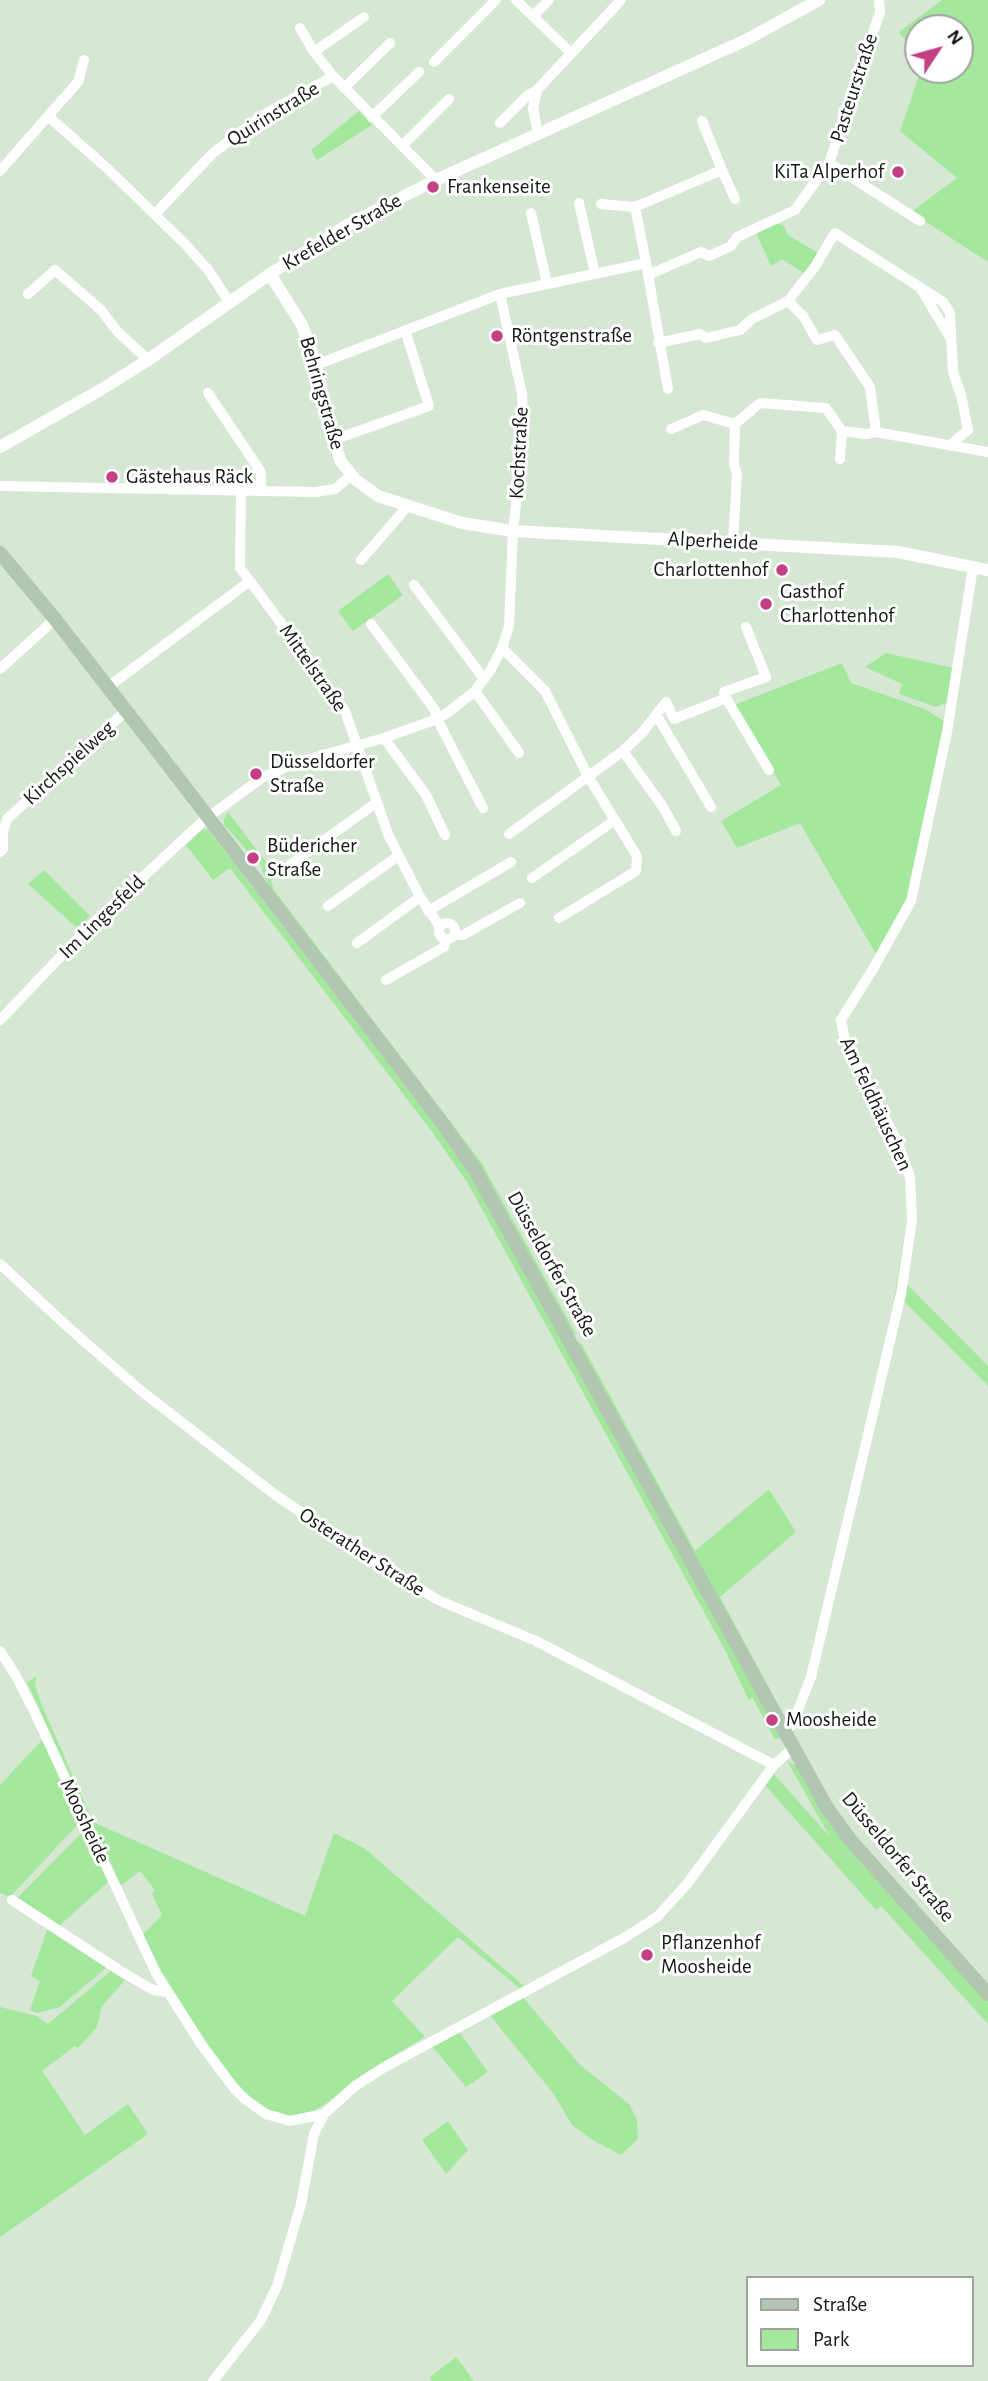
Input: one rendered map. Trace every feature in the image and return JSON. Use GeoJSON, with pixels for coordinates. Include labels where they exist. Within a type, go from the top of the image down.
{"type":"FeatureCollection","features":[{"type":"Feature","properties":{"kind":"main road","name":"Düsseldorfer Straße"},"geometry":{"type":"LineString","coordinates":[[0,553],[127,711],[443,1124],[475,1170],[827,1808],[852,1842],[988,1994]]}},
{"type":"Feature","properties":{"kind":"street"},"geometry":{"type":"LineString","coordinates":[[434,62],[496,0]]}},
{"type":"Feature","properties":{"kind":"street"},"geometry":{"type":"LineString","coordinates":[[516,0],[571,53]]}},
{"type":"Feature","properties":{"kind":"street"},"geometry":{"type":"LineString","coordinates":[[533,16],[549,0]]}},
{"type":"Feature","properties":{"kind":"street"},"geometry":{"type":"LineString","coordinates":[[500,122],[528,95],[537,90],[621,0]]}},
{"type":"Feature","properties":{"kind":"street","name":"Krefelder Straße"},"geometry":{"type":"LineString","coordinates":[[0,447],[148,360],[270,274],[349,225],[436,180],[746,40],[819,0]]}},
{"type":"Feature","properties":{"kind":"street","name":"Pasteurstraße"},"geometry":{"type":"LineString","coordinates":[[648,275],[701,252],[709,256],[731,246],[737,237],[796,210],[829,163],[880,12],[879,0]]}},
{"type":"Feature","properties":{"kind":"street"},"geometry":{"type":"LineString","coordinates":[[314,52],[364,17]]}},
{"type":"Feature","properties":{"kind":"street"},"geometry":{"type":"LineString","coordinates":[[300,28],[333,76],[436,180]]}},
{"type":"Feature","properties":{"kind":"street"},"geometry":{"type":"LineString","coordinates":[[344,88],[390,43]]}},
{"type":"Feature","properties":{"kind":"street"},"geometry":{"type":"LineString","coordinates":[[0,171],[78,82],[84,60]]}},
{"type":"Feature","properties":{"kind":"street"},"geometry":{"type":"LineString","coordinates":[[372,117],[419,72]]}},
{"type":"Feature","properties":{"kind":"street","name":"Quirinstraße"},"geometry":{"type":"LineString","coordinates":[[155,214],[213,153],[263,115],[333,76]]}},
{"type":"Feature","properties":{"kind":"street"},"geometry":{"type":"LineString","coordinates":[[537,90],[533,109],[538,133]]}},
{"type":"Feature","properties":{"kind":"street"},"geometry":{"type":"LineString","coordinates":[[402,146],[449,99]]}},
{"type":"Feature","properties":{"kind":"street"},"geometry":{"type":"LineString","coordinates":[[48,116],[155,214],[209,271],[230,303]]}},
{"type":"Feature","properties":{"kind":"street"},"geometry":{"type":"LineString","coordinates":[[702,121],[735,199]]}},
{"type":"Feature","properties":{"kind":"street"},"geometry":{"type":"LineString","coordinates":[[829,163],[920,221]]}},
{"type":"Feature","properties":{"kind":"street"},"geometry":{"type":"LineString","coordinates":[[601,204],[635,207],[722,170]]}},
{"type":"Feature","properties":{"kind":"street"},"geometry":{"type":"LineString","coordinates":[[579,203],[595,274]]}},
{"type":"Feature","properties":{"kind":"street"},"geometry":{"type":"LineString","coordinates":[[635,207],[668,389]]}},
{"type":"Feature","properties":{"kind":"street"},"geometry":{"type":"LineString","coordinates":[[531,213],[547,284]]}},
{"type":"Feature","properties":{"kind":"street"},"geometry":{"type":"LineString","coordinates":[[658,343],[700,334],[706,338],[740,330],[752,319],[788,301],[814,268],[835,233],[919,285],[952,342],[953,372],[975,450]]}},
{"type":"Feature","properties":{"kind":"street"},"geometry":{"type":"LineString","coordinates":[[316,365],[500,295],[646,263]]}},
{"type":"Feature","properties":{"kind":"street"},"geometry":{"type":"LineString","coordinates":[[28,294],[55,270],[101,310],[117,331],[148,360]]}},
{"type":"Feature","properties":{"kind":"street","name":"Behringstraße"},"geometry":{"type":"LineString","coordinates":[[270,274],[302,325],[316,365],[333,440],[341,462],[351,475]]}},
{"type":"Feature","properties":{"kind":"street","name":"Kochstraße"},"geometry":{"type":"LineString","coordinates":[[500,295],[521,388],[524,422],[513,531]]}},
{"type":"Feature","properties":{"kind":"street"},"geometry":{"type":"LineString","coordinates":[[788,301],[803,316],[817,340],[835,335],[870,387],[876,432]]}},
{"type":"Feature","properties":{"kind":"street"},"geometry":{"type":"LineString","coordinates":[[333,440],[429,407],[405,330]]}},
{"type":"Feature","properties":{"kind":"street"},"geometry":{"type":"LineString","coordinates":[[208,393],[261,472],[261,491]]}},
{"type":"Feature","properties":{"kind":"street"},"geometry":{"type":"LineString","coordinates":[[733,542],[737,474],[734,465],[736,424],[760,403],[826,408],[842,431],[840,459]]}},
{"type":"Feature","properties":{"kind":"street"},"geometry":{"type":"LineString","coordinates":[[671,429],[703,415],[736,424]]}},
{"type":"Feature","properties":{"kind":"street"},"geometry":{"type":"LineString","coordinates":[[951,444],[968,430]]}},
{"type":"Feature","properties":{"kind":"street"},"geometry":{"type":"LineString","coordinates":[[842,431],[867,434],[876,432],[988,452]]}},
{"type":"Feature","properties":{"kind":"street"},"geometry":{"type":"LineString","coordinates":[[0,486],[316,492],[335,489],[351,475]]}},
{"type":"Feature","properties":{"kind":"street","name":"Alperheide"},"geometry":{"type":"LineString","coordinates":[[351,475],[378,496],[407,507],[513,531],[898,552],[988,570]]}},
{"type":"Feature","properties":{"kind":"street","name":"Mittelstraße"},"geometry":{"type":"LineString","coordinates":[[241,491],[240,568],[345,711],[376,803],[398,856],[428,911],[440,927],[445,923],[452,925],[450,937]]}},
{"type":"Feature","properties":{"kind":"street"},"geometry":{"type":"LineString","coordinates":[[361,560],[407,507]]}},
{"type":"Feature","properties":{"kind":"street"},"geometry":{"type":"LineString","coordinates":[[208,817],[263,777],[298,762],[384,738],[437,719],[475,691],[502,648],[511,608],[513,531]]}},
{"type":"Feature","properties":{"kind":"street","name":"Am Feldhäuschen"},"geometry":{"type":"LineString","coordinates":[[784,1731],[792,1725],[811,1677],[901,1294],[912,1220],[910,1177],[897,1141],[845,1040],[841,1020],[911,901],[947,732],[974,567]]}},
{"type":"Feature","properties":{"kind":"street"},"geometry":{"type":"LineString","coordinates":[[108,687],[250,581]]}},
{"type":"Feature","properties":{"kind":"street"},"geometry":{"type":"LineString","coordinates":[[414,584],[484,678]]}},
{"type":"Feature","properties":{"kind":"street"},"geometry":{"type":"LineString","coordinates":[[0,669],[55,619]]}},
{"type":"Feature","properties":{"kind":"street"},"geometry":{"type":"LineString","coordinates":[[371,624],[435,710],[437,719],[483,808]]}},
{"type":"Feature","properties":{"kind":"street"},"geometry":{"type":"LineString","coordinates":[[746,627],[766,677],[724,692],[769,770]]}},
{"type":"Feature","properties":{"kind":"street"},"geometry":{"type":"LineString","coordinates":[[502,648],[545,691],[589,778],[637,856],[636,872],[559,918]]}},
{"type":"Feature","properties":{"kind":"street"},"geometry":{"type":"LineString","coordinates":[[475,691],[519,753]]}},
{"type":"Feature","properties":{"kind":"street"},"geometry":{"type":"LineString","coordinates":[[509,834],[623,751],[657,716],[666,702],[674,719],[726,698]]}},
{"type":"Feature","properties":{"kind":"street","name":"Kirchspielweg"},"geometry":{"type":"LineString","coordinates":[[0,852],[3,849],[3,832],[7,818],[127,711]]}},
{"type":"Feature","properties":{"kind":"street"},"geometry":{"type":"LineString","coordinates":[[657,716],[711,807]]}},
{"type":"Feature","properties":{"kind":"street"},"geometry":{"type":"LineString","coordinates":[[384,738],[426,795],[445,835]]}},
{"type":"Feature","properties":{"kind":"street"},"geometry":{"type":"LineString","coordinates":[[623,751],[663,807],[676,831]]}},
{"type":"Feature","properties":{"kind":"street"},"geometry":{"type":"LineString","coordinates":[[291,864],[376,803]]}},
{"type":"Feature","properties":{"kind":"street","name":"Im Lingesfeld"},"geometry":{"type":"LineString","coordinates":[[0,1020],[86,930],[208,817]]}},
{"type":"Feature","properties":{"kind":"street"},"geometry":{"type":"LineString","coordinates":[[532,878],[615,820]]}},
{"type":"Feature","properties":{"kind":"street"},"geometry":{"type":"LineString","coordinates":[[328,906],[398,856]]}},
{"type":"Feature","properties":{"kind":"street"},"geometry":{"type":"LineString","coordinates":[[428,911],[511,862]]}},
{"type":"Feature","properties":{"kind":"street"},"geometry":{"type":"LineString","coordinates":[[357,943],[420,897]]}},
{"type":"Feature","properties":{"kind":"street"},"geometry":{"type":"LineString","coordinates":[[386,980],[443,947],[450,937],[463,935],[520,903]]}},
{"type":"Feature","properties":{"kind":"street","name":"Osterather Straße"},"geometry":{"type":"LineString","coordinates":[[0,1264],[140,1390],[274,1494],[373,1561],[438,1600],[536,1641],[774,1765]]}},
{"type":"Feature","properties":{"kind":"street","name":"Moosheide"},"geometry":{"type":"LineString","coordinates":[[0,1651],[34,1711],[154,1968],[220,2072],[246,2100],[265,2114],[284,2121],[301,2121],[324,2114]]}},
{"type":"Feature","properties":{"kind":"street"},"geometry":{"type":"LineString","coordinates":[[213,2381],[261,2320],[278,2286],[301,2204],[314,2134],[324,2114],[355,2086],[383,2068],[624,1938],[657,1917],[687,1884],[774,1765],[793,1748]]}},
{"type":"Feature","properties":{"kind":"street"},"geometry":{"type":"LineString","coordinates":[[12,1900],[122,1972],[153,1990],[167,1992]]}},
{"type":"Feature","properties":{"kind":"green space"},"geometry":{"type":"Polygon","coordinates":[[[942,0],[988,0],[988,262],[911,212],[957,178],[900,131],[916,84],[974,84],[974,14],[923,14],[942,0]]]}},
{"type":"Feature","properties":{"kind":"green space"},"geometry":{"type":"Polygon","coordinates":[[[359,111],[372,125],[317,160],[311,150],[359,111]]]}},
{"type":"Feature","properties":{"kind":"green space"},"geometry":{"type":"Polygon","coordinates":[[[777,223],[784,226],[788,235],[818,253],[805,274],[782,259],[771,266],[756,233],[777,223]]]}},
{"type":"Feature","properties":{"kind":"green space"},"geometry":{"type":"Polygon","coordinates":[[[388,574],[403,595],[353,631],[338,611],[388,574]]]}},
{"type":"Feature","properties":{"kind":"green space"},"geometry":{"type":"Polygon","coordinates":[[[886,653],[953,668],[948,702],[936,707],[899,694],[902,684],[865,667],[886,653]]]}},
{"type":"Feature","properties":{"kind":"green space"},"geometry":{"type":"Polygon","coordinates":[[[842,663],[851,683],[925,709],[945,722],[907,901],[877,956],[800,823],[737,848],[721,821],[781,785],[734,705],[842,663]]]}},
{"type":"Feature","properties":{"kind":"green space"},"geometry":{"type":"Polygon","coordinates":[[[228,812],[273,871],[290,862],[293,865],[271,881],[274,890],[481,1162],[576,1334],[572,1333],[494,1190],[270,887],[263,868],[224,825],[228,812]]]}},
{"type":"Feature","properties":{"kind":"green space"},"geometry":{"type":"Polygon","coordinates":[[[208,829],[465,1164],[782,1738],[775,1739],[752,1697],[749,1701],[725,1650],[467,1182],[430,1129],[230,868],[213,880],[186,845],[202,830],[208,829]]]}},
{"type":"Feature","properties":{"kind":"green space"},"geometry":{"type":"Polygon","coordinates":[[[44,870],[90,916],[77,928],[28,884],[44,870]]]}},
{"type":"Feature","properties":{"kind":"green space"},"geometry":{"type":"Polygon","coordinates":[[[906,1179],[909,1220],[889,1339],[809,1677],[794,1715],[788,1723],[807,1675],[829,1589],[893,1307],[907,1219],[906,1179]]]}},
{"type":"Feature","properties":{"kind":"green space"},"geometry":{"type":"Polygon","coordinates":[[[905,1282],[988,1366],[988,1386],[902,1299],[905,1282]]]}},
{"type":"Feature","properties":{"kind":"green space"},"geometry":{"type":"Polygon","coordinates":[[[580,1341],[695,1551],[769,1489],[796,1532],[720,1597],[788,1723],[785,1723],[579,1346],[580,1341]]]}},
{"type":"Feature","properties":{"kind":"green space"},"geometry":{"type":"Polygon","coordinates":[[[37,1676],[35,1685],[41,1703],[93,1822],[305,1916],[334,1833],[364,1848],[524,1986],[519,1988],[458,1937],[392,2001],[425,2037],[365,2073],[312,2112],[297,2116],[280,2115],[262,2107],[226,2072],[161,1973],[143,1934],[162,1915],[152,1894],[155,1890],[140,1871],[120,1886],[27,1682],[37,1676]]]}},
{"type":"Feature","properties":{"kind":"green space"},"geometry":{"type":"Polygon","coordinates":[[[43,1739],[81,1821],[10,1897],[0,1893],[0,1785],[43,1739]]]}},
{"type":"Feature","properties":{"kind":"green space"},"geometry":{"type":"Polygon","coordinates":[[[787,1761],[797,1766],[892,1896],[988,2001],[988,2024],[881,1906],[876,1910],[765,1785],[773,1773],[830,1837],[787,1761]]]}},
{"type":"Feature","properties":{"kind":"green space"},"geometry":{"type":"Polygon","coordinates":[[[85,1830],[109,1881],[58,1927],[17,1898],[85,1830]]]}},
{"type":"Feature","properties":{"kind":"green space"},"geometry":{"type":"Polygon","coordinates":[[[48,1927],[107,1967],[60,2007],[37,2013],[30,2010],[40,1981],[31,1976],[48,1927]]]}},
{"type":"Feature","properties":{"kind":"green space"},"geometry":{"type":"Polygon","coordinates":[[[112,1970],[127,1978],[102,2006],[97,2027],[78,2048],[75,2046],[42,2071],[85,2135],[128,2104],[148,2134],[0,2237],[0,2007],[37,2016],[48,2024],[112,1970]]]}},
{"type":"Feature","properties":{"kind":"green space"},"geometry":{"type":"Polygon","coordinates":[[[522,1996],[580,2065],[630,2105],[637,2120],[638,2139],[621,2155],[572,2125],[553,2093],[489,2014],[522,1996]]]}},
{"type":"Feature","properties":{"kind":"green space"},"geometry":{"type":"Polygon","coordinates":[[[458,2030],[488,2072],[466,2087],[431,2045],[458,2030]]]}},
{"type":"Feature","properties":{"kind":"green space"},"geometry":{"type":"Polygon","coordinates":[[[448,2121],[468,2150],[446,2174],[422,2140],[448,2121]]]}},
{"type":"Feature","properties":{"kind":"green space"},"geometry":{"type":"Polygon","coordinates":[[[456,2357],[474,2381],[432,2381],[430,2377],[456,2357]]]}},
{"type":"Feature","properties":{"kind":"place","name":"KiTa Alperhof"},"geometry":{"type":"Point","coordinates":[898,172]}},
{"type":"Feature","properties":{"kind":"place","name":"Frankenseite"},"geometry":{"type":"Point","coordinates":[433,187]}},
{"type":"Feature","properties":{"kind":"place","name":"Röntgenstraße"},"geometry":{"type":"Point","coordinates":[497,336]}},
{"type":"Feature","properties":{"kind":"place","name":"Gästehaus Räck"},"geometry":{"type":"Point","coordinates":[112,477]}},
{"type":"Feature","properties":{"kind":"place","name":"Charlottenhof"},"geometry":{"type":"Point","coordinates":[782,570]}},
{"type":"Feature","properties":{"kind":"place","name":"Gasthof Charlottenhof"},"geometry":{"type":"Point","coordinates":[766,604]}},
{"type":"Feature","properties":{"kind":"place","name":"Düsseldorfer Straße"},"geometry":{"type":"Point","coordinates":[256,774]}},
{"type":"Feature","properties":{"kind":"place","name":"Büdericher Straße"},"geometry":{"type":"Point","coordinates":[253,858]}},
{"type":"Feature","properties":{"kind":"place","name":"Moosheide"},"geometry":{"type":"Point","coordinates":[772,1720]}},
{"type":"Feature","properties":{"kind":"place","name":"Pflanzenhof Moosheide"},"geometry":{"type":"Point","coordinates":[647,1955]}}]}
